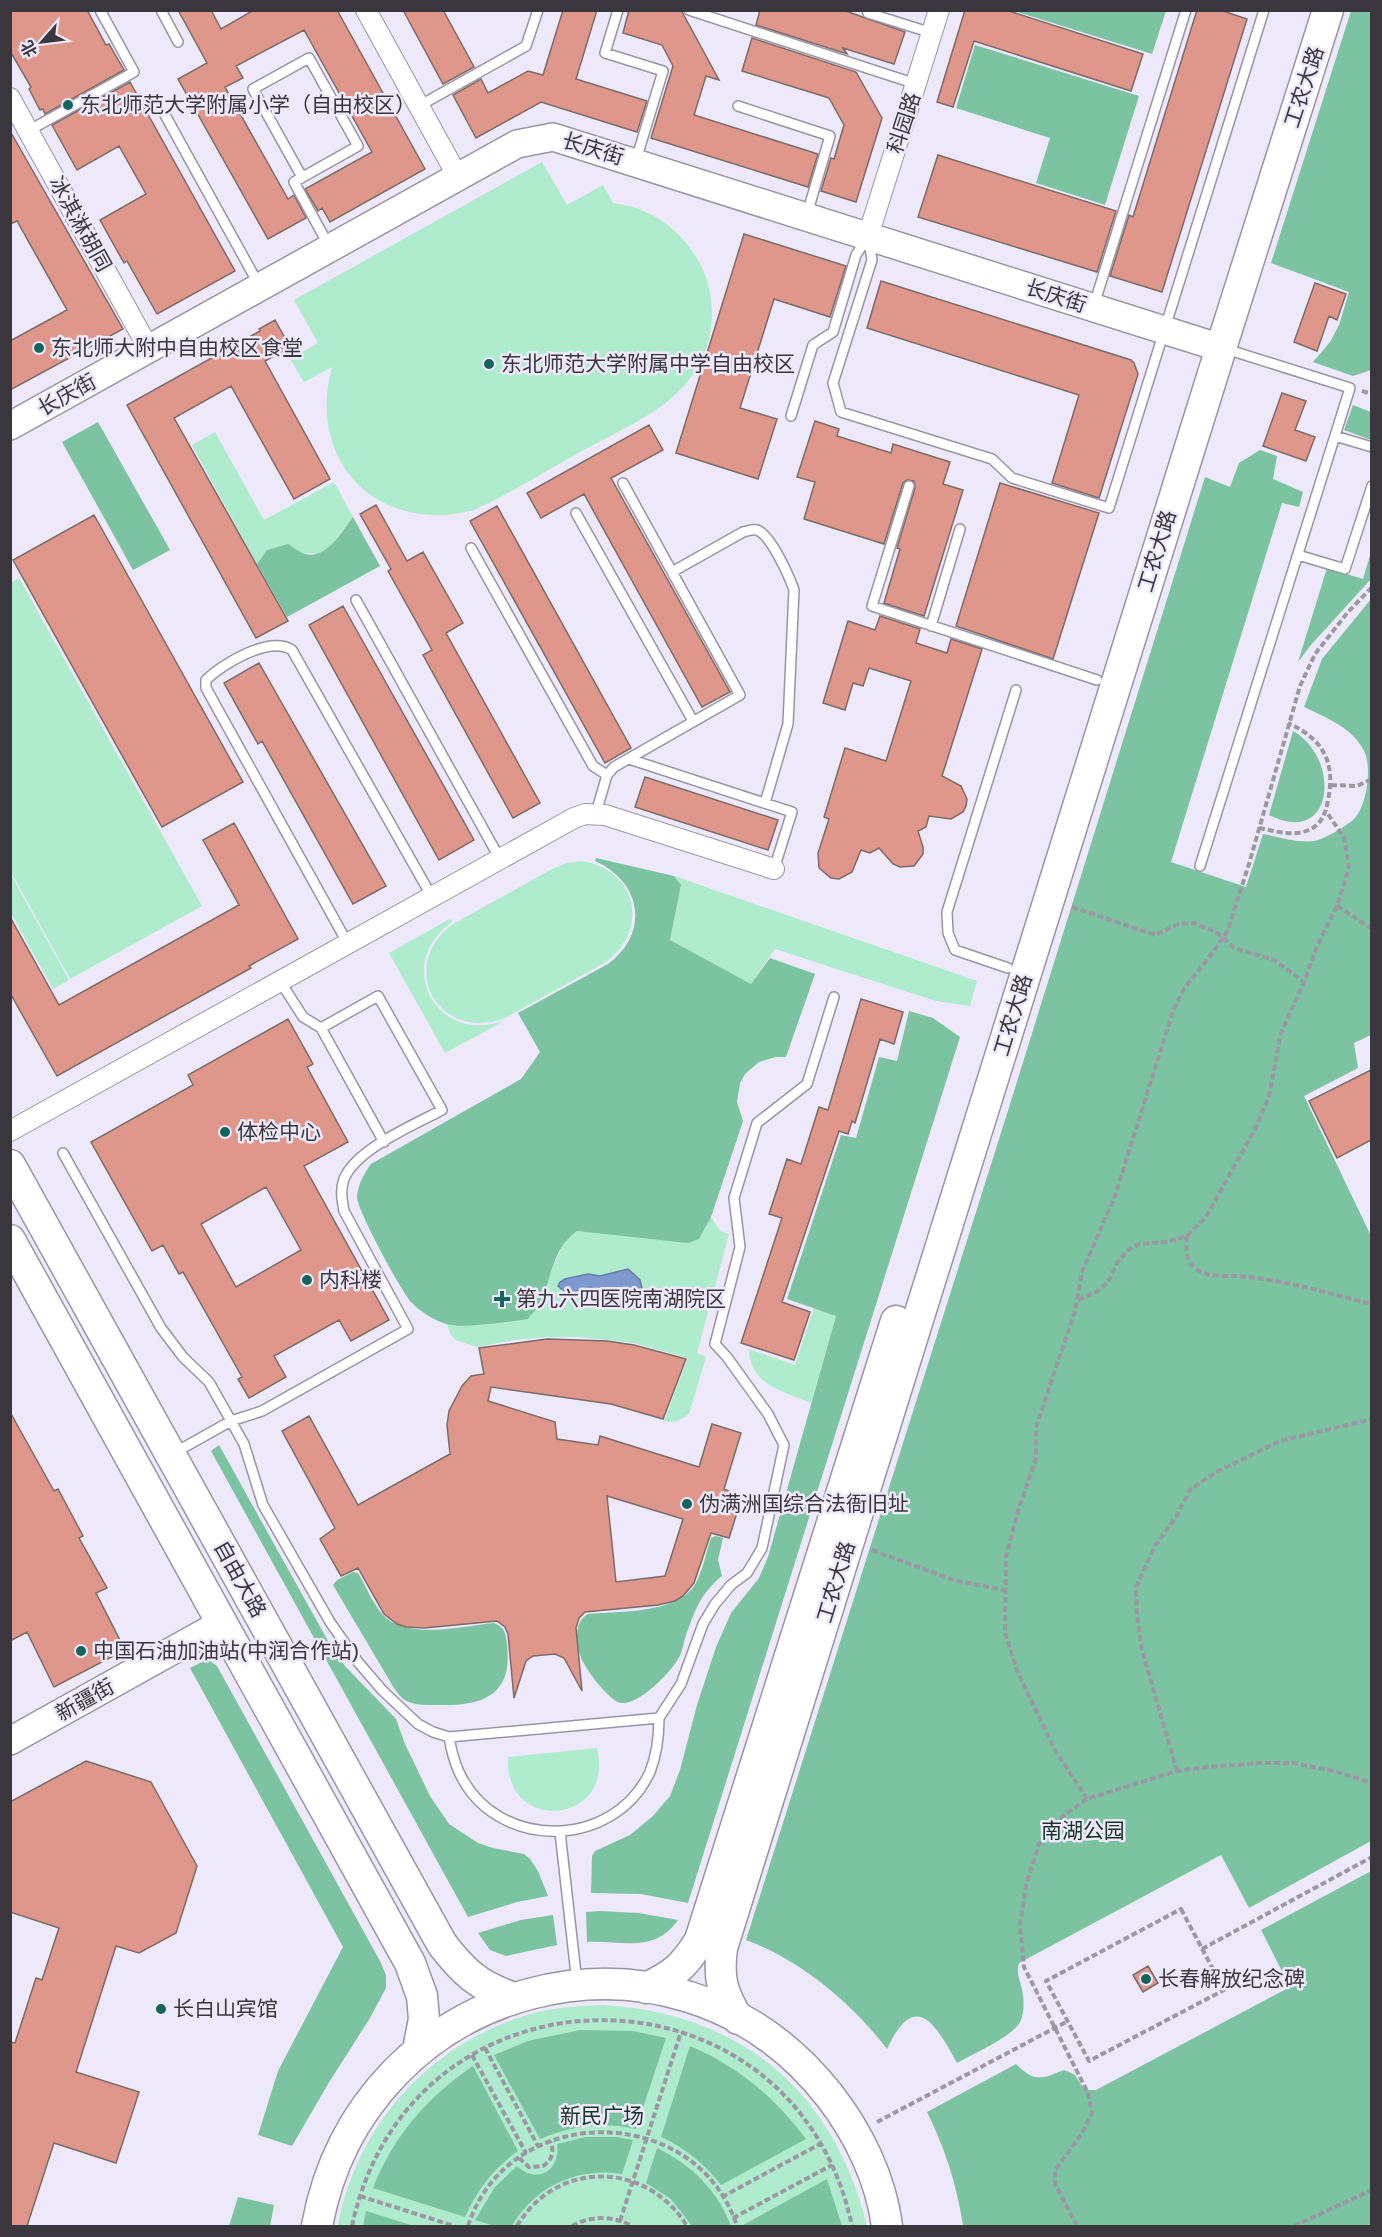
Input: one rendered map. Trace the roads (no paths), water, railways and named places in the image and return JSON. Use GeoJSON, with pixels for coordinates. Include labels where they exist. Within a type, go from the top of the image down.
{"type":"FeatureCollection","features":[{"type":"Feature","properties":{"kind":"main road","name":"工农大路"},"geometry":{"type":"LineString","coordinates":[[738,2019],[726,1999],[720,1981],[722,1948],[1049,899],[1308,10]]}},
{"type":"Feature","properties":{"kind":"main road","name":"工农大路"},"geometry":{"type":"LineString","coordinates":[[646,1988],[681,1968],[700,1940],[1097,680],[1328,10]]}},
{"type":"Feature","properties":{"kind":"main road","name":"自由大路"},"geometry":{"type":"LineString","coordinates":[[10,1165],[442,1944],[456,1963],[473,1978],[491,1990],[514,1998]]}},
{"type":"Feature","properties":{"kind":"main road","name":"自由大路"},"geometry":{"type":"LineString","coordinates":[[10,1240],[410,1963],[422,1996],[424,2019],[418,2050]]}},
{"type":"Feature","properties":{"kind":"main road"},"geometry":{"type":"LineString","coordinates":[[317,2226],[330,2174],[359,2116],[385,2083],[418,2050],[477,2012],[514,1998],[578,1985],[601,1984],[646,1988],[692,1999],[738,2019],[774,2041],[798,2061],[832,2099],[855,2134],[869,2162],[888,2226]]}},
{"type":"Feature","properties":{"kind":"street"},"geometry":{"type":"LineString","coordinates":[[366,10],[459,177]]}},
{"type":"Feature","properties":{"kind":"street","name":"科园路"},"geometry":{"type":"LineString","coordinates":[[868,236],[939,10]]}},
{"type":"Feature","properties":{"kind":"street","name":"冰淇淋胡同"},"geometry":{"type":"LineString","coordinates":[[10,98],[149,350]]}},
{"type":"Feature","properties":{"kind":"street","name":"长庆街"},"geometry":{"type":"LineString","coordinates":[[10,426],[517,144],[553,137],[1212,345]]}},
{"type":"Feature","properties":{"kind":"street"},"geometry":{"type":"LineString","coordinates":[[10,1131],[574,818],[596,813],[774,868]]}},
{"type":"Feature","properties":{"kind":"street","name":"新疆街"},"geometry":{"type":"LineString","coordinates":[[10,1741],[222,1623]]}},
{"type":"Feature","properties":{"kind":"lane"},"geometry":{"type":"LineString","coordinates":[[28,131],[134,72],[100,10]]}},
{"type":"Feature","properties":{"kind":"lane"},"geometry":{"type":"LineString","coordinates":[[161,10],[178,42]]}},
{"type":"Feature","properties":{"kind":"lane"},"geometry":{"type":"LineString","coordinates":[[419,105],[526,46],[538,10]]}},
{"type":"Feature","properties":{"kind":"lane"},"geometry":{"type":"LineString","coordinates":[[618,10],[605,53],[663,71],[635,162]]}},
{"type":"Feature","properties":{"kind":"lane"},"geometry":{"type":"LineString","coordinates":[[690,10],[916,84]]}},
{"type":"Feature","properties":{"kind":"lane"},"geometry":{"type":"LineString","coordinates":[[867,10],[868,13],[932,33]]}},
{"type":"Feature","properties":{"kind":"lane"},"geometry":{"type":"LineString","coordinates":[[1093,307],[1186,10]]}},
{"type":"Feature","properties":{"kind":"lane"},"geometry":{"type":"LineString","coordinates":[[868,236],[872,260],[833,383],[841,412],[992,459],[1012,478],[1109,508],[1264,10]]}},
{"type":"Feature","properties":{"kind":"lane"},"geometry":{"type":"LineString","coordinates":[[302,177],[253,89],[309,58],[358,146],[294,182],[331,248]]}},
{"type":"Feature","properties":{"kind":"lane"},"geometry":{"type":"LineString","coordinates":[[738,106],[830,136],[807,217]]}},
{"type":"Feature","properties":{"kind":"lane"},"geometry":{"type":"LineString","coordinates":[[165,115],[261,287]]}},
{"type":"Feature","properties":{"kind":"lane"},"geometry":{"type":"LineString","coordinates":[[791,416],[813,345],[833,332],[856,255],[868,236]]}},
{"type":"Feature","properties":{"kind":"lane"},"geometry":{"type":"LineString","coordinates":[[1200,866],[1350,388],[1212,345]]}},
{"type":"Feature","properties":{"kind":"lane"},"geometry":{"type":"LineString","coordinates":[[1335,436],[1371,447]]}},
{"type":"Feature","properties":{"kind":"lane"},"geometry":{"type":"LineString","coordinates":[[596,813],[607,775],[614,767],[740,695],[623,483]]}},
{"type":"Feature","properties":{"kind":"lane"},"geometry":{"type":"LineString","coordinates":[[909,486],[872,606],[1097,680]]}},
{"type":"Feature","properties":{"kind":"lane"},"geometry":{"type":"LineString","coordinates":[[1298,555],[1345,569],[1371,486]]}},
{"type":"Feature","properties":{"kind":"lane"},"geometry":{"type":"LineString","coordinates":[[576,513],[693,722]]}},
{"type":"Feature","properties":{"kind":"lane"},"geometry":{"type":"LineString","coordinates":[[931,626],[960,529]]}},
{"type":"Feature","properties":{"kind":"lane"},"geometry":{"type":"LineString","coordinates":[[672,572],[743,532],[752,530],[759,531],[767,538],[790,579],[794,590],[789,723],[765,803]]}},
{"type":"Feature","properties":{"kind":"lane"},"geometry":{"type":"LineString","coordinates":[[471,548],[593,766],[607,775]]}},
{"type":"Feature","properties":{"kind":"lane"},"geometry":{"type":"LineString","coordinates":[[356,600],[500,859]]}},
{"type":"Feature","properties":{"kind":"lane"},"geometry":{"type":"LineString","coordinates":[[348,944],[206,688],[206,680],[213,673],[249,652],[263,647],[286,646],[292,650],[432,897]]}},
{"type":"Feature","properties":{"kind":"lane"},"geometry":{"type":"LineString","coordinates":[[1008,968],[955,950],[948,933],[947,912],[1016,690]]}},
{"type":"Feature","properties":{"kind":"lane"},"geometry":{"type":"LineString","coordinates":[[629,759],[792,812],[774,868]]}},
{"type":"Feature","properties":{"kind":"lane"},"geometry":{"type":"LineString","coordinates":[[280,981],[303,1017],[321,1028],[384,1142]]}},
{"type":"Feature","properties":{"kind":"lane"},"geometry":{"type":"LineString","coordinates":[[171,1455],[231,1421],[262,1411],[408,1329],[344,1212],[341,1192],[344,1178],[358,1160],[384,1142],[442,1110],[378,996],[321,1028]]}},
{"type":"Feature","properties":{"kind":"lane"},"geometry":{"type":"LineString","coordinates":[[449,1737],[459,1772],[468,1788],[494,1814],[527,1829],[560,1833],[599,1823],[615,1814],[629,1802],[650,1772],[656,1755],[659,1718],[681,1684],[703,1624],[715,1604],[731,1585],[747,1573],[762,1548],[784,1445],[768,1414],[715,1344],[740,1247],[734,1198],[757,1123],[807,1084],[834,997]]}},
{"type":"Feature","properties":{"kind":"lane"},"geometry":{"type":"LineString","coordinates":[[63,1153],[161,1328],[183,1357],[209,1382],[244,1444],[263,1505],[330,1622],[358,1662],[382,1690],[418,1724],[449,1737],[659,1718]]}},
{"type":"Feature","properties":{"kind":"lane"},"geometry":{"type":"LineString","coordinates":[[560,1833],[578,1985]]}},
{"type":"Feature","properties":{"kind":"water"},"geometry":{"type":"Polygon","coordinates":[[[628,1269],[640,1280],[643,1293],[638,1301],[629,1306],[617,1307],[591,1287],[570,1292],[558,1286],[565,1279],[588,1274],[600,1276],[628,1269]]]}},
{"type":"Feature","properties":{"kind":"place","name":"东北师范大学附属小学（自由校区）"},"geometry":{"type":"Point","coordinates":[68,105]}},
{"type":"Feature","properties":{"kind":"place","name":"东北师大附中自由校区食堂"},"geometry":{"type":"Point","coordinates":[39,348]}},
{"type":"Feature","properties":{"kind":"place","name":"东北师范大学附属中学自由校区"},"geometry":{"type":"Point","coordinates":[489,364]}},
{"type":"Feature","properties":{"kind":"place","name":"体检中心"},"geometry":{"type":"Point","coordinates":[225,1132]}},
{"type":"Feature","properties":{"kind":"place","name":"内科楼"},"geometry":{"type":"Point","coordinates":[307,1280]}},
{"type":"Feature","properties":{"kind":"place","name":"第九六四医院南湖院区"},"geometry":{"type":"Point","coordinates":[502,1299]}},
{"type":"Feature","properties":{"kind":"place","name":"伪满洲国综合法衙旧址"},"geometry":{"type":"Point","coordinates":[687,1504]}},
{"type":"Feature","properties":{"kind":"place","name":"中国石油加油站(中润合作站)"},"geometry":{"type":"Point","coordinates":[81,1651]}},
{"type":"Feature","properties":{"kind":"place","name":"长春解放纪念碑"},"geometry":{"type":"Point","coordinates":[1146,1979]}},
{"type":"Feature","properties":{"kind":"place","name":"长白山宾馆"},"geometry":{"type":"Point","coordinates":[161,2009]}},
{"type":"Feature","properties":{"kind":"park label","name":"南湖公园"},"geometry":{"type":"Point","coordinates":[1083,1831]}},
{"type":"Feature","properties":{"kind":"park label","name":"新民广场"},"geometry":{"type":"Point","coordinates":[602,2116]}}]}
